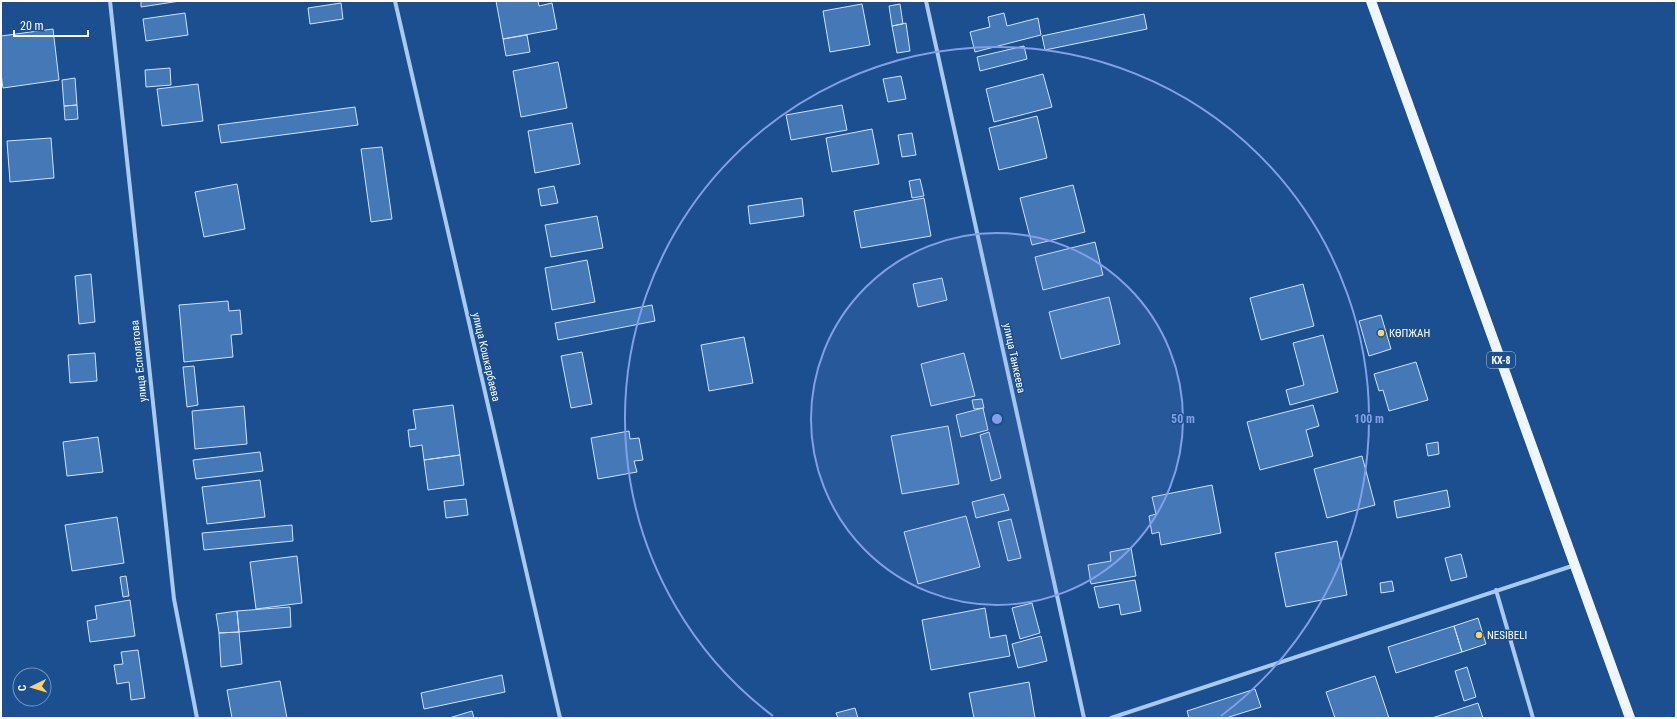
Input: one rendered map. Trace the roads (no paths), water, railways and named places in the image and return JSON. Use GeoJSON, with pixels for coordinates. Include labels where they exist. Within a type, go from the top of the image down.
{"type":"FeatureCollection","features":[{"type":"Feature","properties":{"kind":"main road","name":"КХ-8"},"geometry":{"type":"LineString","coordinates":[[1371,1],[1630,718]]}},
{"type":"Feature","properties":{"kind":"street","name":"улица Есполатова"},"geometry":{"type":"LineString","coordinates":[[110,1],[174,599],[197,718]]}},
{"type":"Feature","properties":{"kind":"street","name":"улица Кошкарбаева"},"geometry":{"type":"LineString","coordinates":[[395,1],[560,718]]}},
{"type":"Feature","properties":{"kind":"street","name":"улица Танкеева"},"geometry":{"type":"LineString","coordinates":[[926,1],[1084,718]]}},
{"type":"Feature","properties":{"kind":"street"},"geometry":{"type":"LineString","coordinates":[[1111,718],[1575,565]]}},
{"type":"Feature","properties":{"kind":"street"},"geometry":{"type":"LineString","coordinates":[[1496,590],[1533,718]]}},
{"type":"Feature","properties":{"kind":"place","name":"КӨПЖАН"},"geometry":{"type":"Point","coordinates":[1381,333]}},
{"type":"Feature","properties":{"kind":"place","name":"NESIBELI"},"geometry":{"type":"Point","coordinates":[1479,635]}}]}
